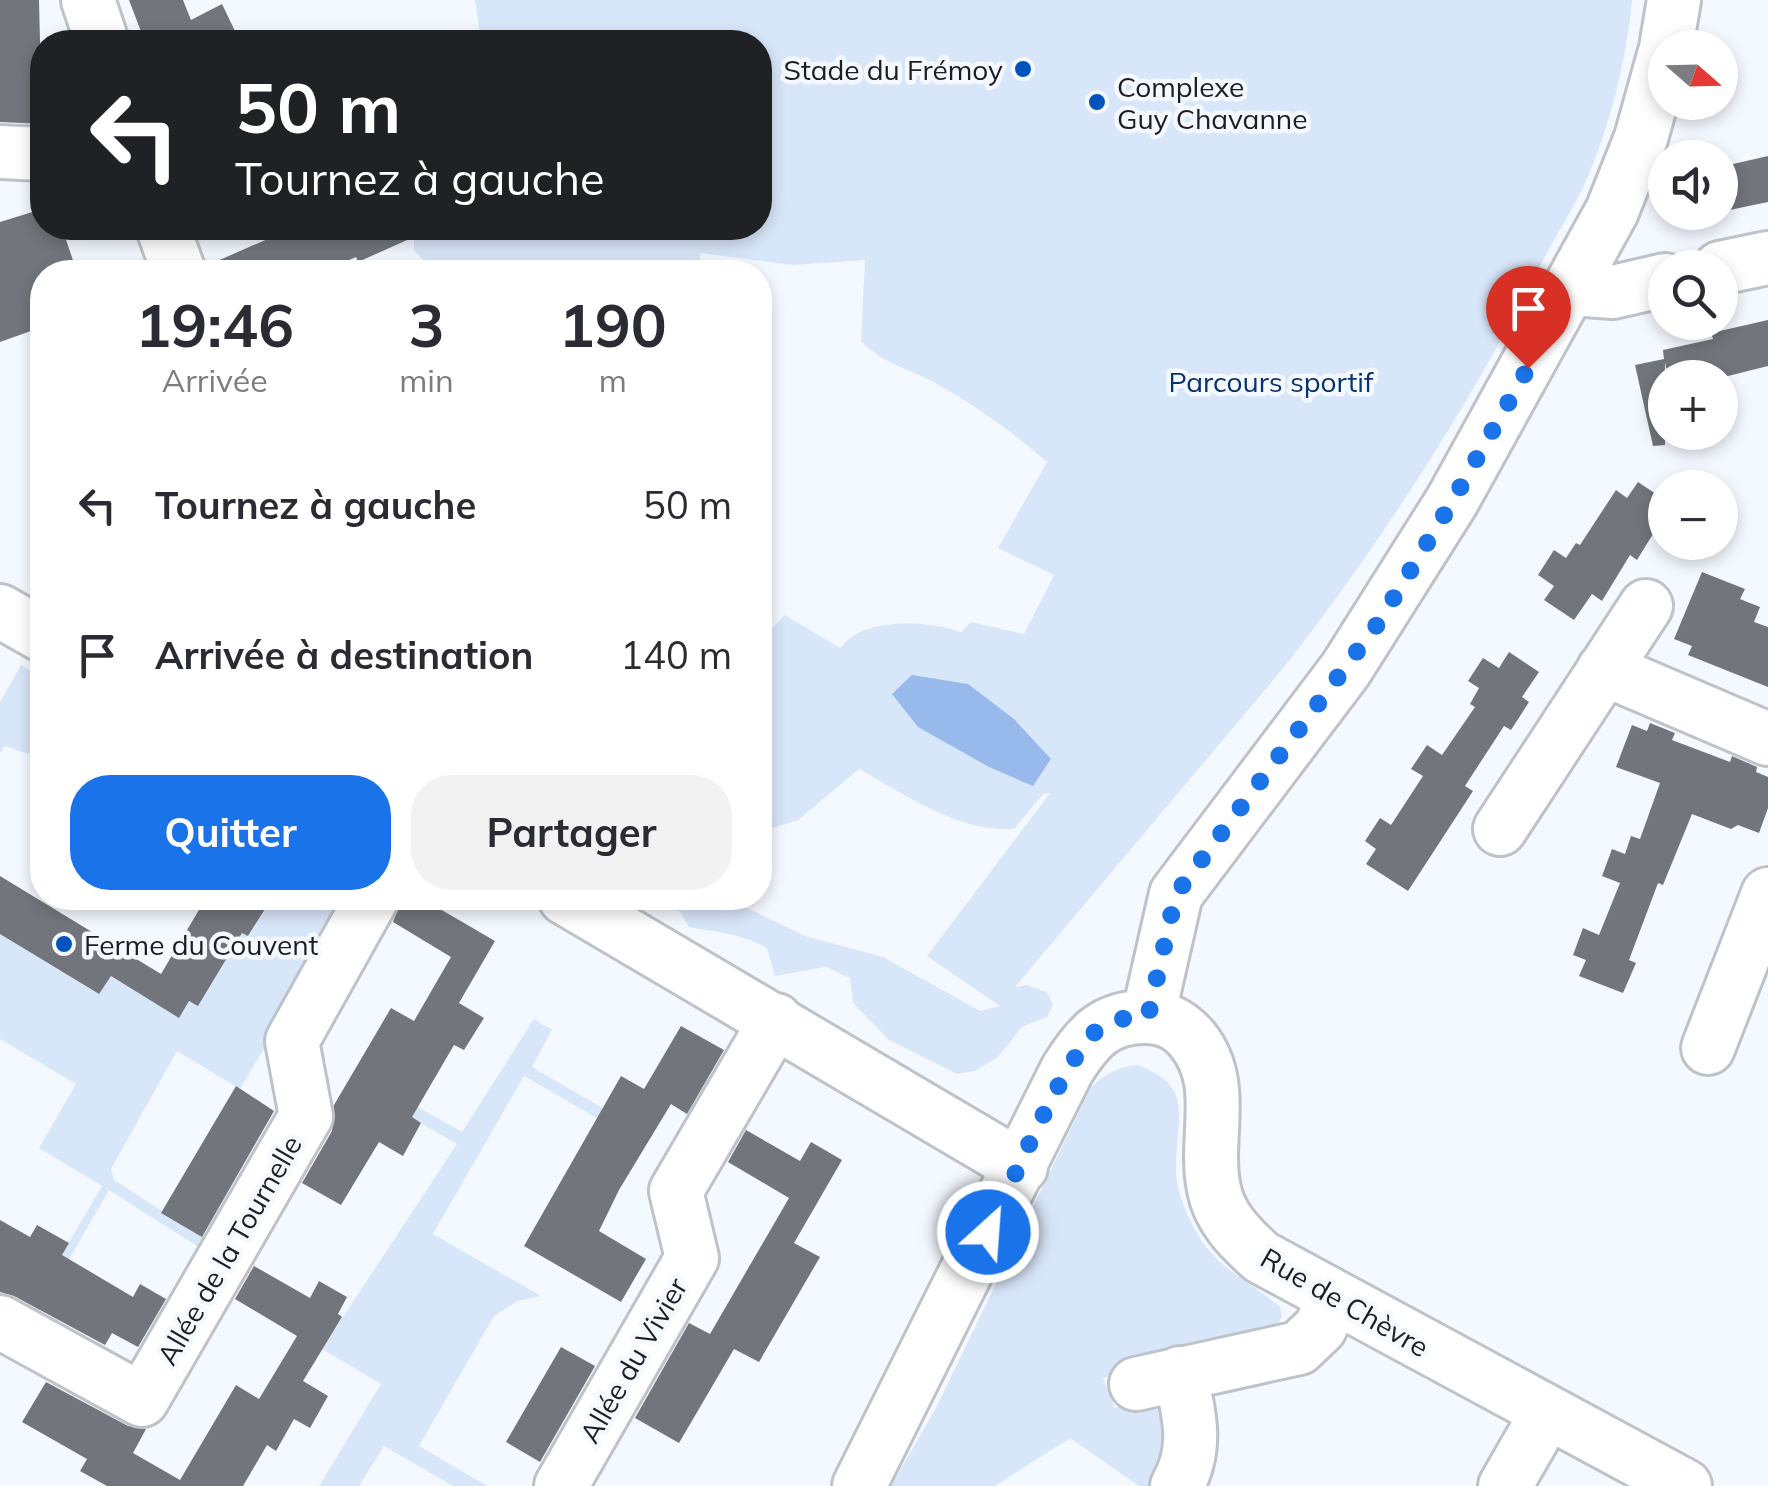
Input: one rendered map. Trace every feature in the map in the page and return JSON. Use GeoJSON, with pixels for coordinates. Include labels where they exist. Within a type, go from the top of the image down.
{"type":"FeatureCollection","features":[{"type":"Feature","properties":{"kind":"street"},"geometry":{"type":"LineString","coordinates":[[88,0],[98,30]]}},
{"type":"Feature","properties":{"kind":"street"},"geometry":{"type":"LineString","coordinates":[[1669,30],[1674,0]]}},
{"type":"Feature","properties":{"kind":"street"},"geometry":{"type":"LineString","coordinates":[[859,1486],[1068,1070],[1090,1037],[1104,1025],[1118,1019],[1148,1017],[1176,894],[1379,622],[1452,502],[1572,290],[1626,179],[1648,106]]}},
{"type":"Feature","properties":{"kind":"street"},"geometry":{"type":"LineString","coordinates":[[0,152],[30,153]]}},
{"type":"Feature","properties":{"kind":"street"},"geometry":{"type":"LineString","coordinates":[[1738,264],[1768,258]]}},
{"type":"Feature","properties":{"kind":"street"},"geometry":{"type":"LineString","coordinates":[[1572,290],[1612,292],[1648,284]]}},
{"type":"Feature","properties":{"kind":"street"},"geometry":{"type":"LineString","coordinates":[[1500,829],[1646,606]]}},
{"type":"Feature","properties":{"kind":"street"},"geometry":{"type":"LineString","coordinates":[[0,611],[30,628]]}},
{"type":"Feature","properties":{"kind":"street"},"geometry":{"type":"LineString","coordinates":[[1604,670],[1768,738]]}},
{"type":"Feature","properties":{"kind":"street"},"geometry":{"type":"LineString","coordinates":[[1708,1048],[1768,894]]}},
{"type":"Feature","properties":{"kind":"street","name":"Allée de la Tournelle"},"geometry":{"type":"LineString","coordinates":[[0,1322],[142,1400],[306,1116],[292,1041],[365,910]]}},
{"type":"Feature","properties":{"kind":"street"},"geometry":{"type":"LineString","coordinates":[[585,910],[1021,1167]]}},
{"type":"Feature","properties":{"kind":"street","name":"Rue de Chèvre"},"geometry":{"type":"LineString","coordinates":[[1148,1017],[1177,1024],[1200,1050],[1214,1091],[1213,1187],[1220,1209],[1322,1339],[1547,1413],[1685,1486]]}},
{"type":"Feature","properties":{"kind":"street","name":"Allée du Vivier"},"geometry":{"type":"LineString","coordinates":[[561,1486],[692,1258],[676,1190],[776,1020]]}},
{"type":"Feature","properties":{"kind":"street"},"geometry":{"type":"LineString","coordinates":[[1177,1486],[1189,1459],[1192,1434],[1158,1379],[1300,1348],[1322,1339]]}},
{"type":"Feature","properties":{"kind":"street"},"geometry":{"type":"LineString","coordinates":[[1505,1486],[1547,1413]]}},
{"type":"Feature","properties":{"kind":"green space","name":"Parcours sportif"},"geometry":{"type":"Polygon","coordinates":[[[475,0],[1632,0],[1616,93],[1585,183],[1452,424],[1389,523],[1285,666],[1015,987],[1027,985],[1047,992],[1053,1005],[1047,1017],[1022,1027],[998,1057],[975,1071],[957,1074],[889,1040],[853,1003],[850,978],[826,967],[775,976],[767,948],[739,937],[689,927],[676,910],[751,910],[805,936],[883,957],[980,1011],[1000,1006],[927,956],[1050,793],[1043,794],[1014,829],[993,828],[934,810],[859,769],[798,820],[772,828],[772,628],[785,615],[840,648],[858,633],[896,624],[923,624],[961,632],[971,622],[1024,634],[1054,575],[998,548],[1047,462],[966,401],[887,360],[861,341],[865,260],[794,265],[700,253],[700,260],[424,260],[414,250],[414,240],[772,240],[772,30],[479,30],[475,0]]]}},
{"type":"Feature","properties":{"kind":"green space"},"geometry":{"type":"Polygon","coordinates":[[[21,665],[30,670],[29,754],[5,746],[0,753],[0,702],[21,665]]]}},
{"type":"Feature","properties":{"kind":"green space"},"geometry":{"type":"Polygon","coordinates":[[[265,910],[347,910],[240,1089],[177,1051],[111,1169],[114,1180],[209,1241],[203,1250],[109,1190],[34,1320],[26,1316],[102,1186],[39,1148],[76,1084],[0,1039],[0,934],[98,994],[111,976],[179,1017],[189,1001],[199,1005],[242,933],[249,936],[265,910]]]}},
{"type":"Feature","properties":{"kind":"green space"},"geometry":{"type":"Polygon","coordinates":[[[534,1019],[552,1030],[532,1067],[650,1136],[645,1146],[524,1076],[433,1234],[541,1296],[518,1301],[494,1316],[419,1446],[487,1486],[453,1486],[384,1446],[359,1486],[319,1486],[381,1384],[322,1349],[457,1144],[348,1081],[354,1071],[462,1132],[534,1019]]]}},
{"type":"Feature","properties":{"kind":"green space"},"geometry":{"type":"Polygon","coordinates":[[[1137,1065],[1156,1073],[1175,1094],[1179,1106],[1176,1177],[1194,1228],[1216,1258],[1280,1307],[1282,1316],[1275,1332],[1103,1378],[1115,1408],[1141,1401],[1170,1418],[1165,1486],[1139,1486],[1070,1438],[995,1486],[891,1486],[936,1408],[1091,1087],[1112,1072],[1137,1065]]]}},
{"type":"Feature","properties":{"kind":"water"},"geometry":{"type":"Polygon","coordinates":[[[912,675],[968,684],[1014,719],[1051,759],[1033,786],[989,767],[918,727],[892,694],[912,675]]]}},
{"type":"Feature","properties":{"kind":"building"},"geometry":{"type":"Polygon","coordinates":[[[0,0],[39,0],[40,30],[30,30],[30,123],[0,122],[0,0]]]}},
{"type":"Feature","properties":{"kind":"building"},"geometry":{"type":"Polygon","coordinates":[[[129,0],[183,0],[191,20],[222,4],[235,30],[140,30],[129,0]]]}},
{"type":"Feature","properties":{"kind":"building"},"geometry":{"type":"Polygon","coordinates":[[[1768,156],[1768,202],[1738,208],[1738,163],[1768,156]]]}},
{"type":"Feature","properties":{"kind":"building"},"geometry":{"type":"Polygon","coordinates":[[[30,213],[30,240],[66,240],[73,260],[30,260],[30,331],[0,342],[0,222],[30,213]]]}},
{"type":"Feature","properties":{"kind":"building"},"geometry":{"type":"Polygon","coordinates":[[[265,240],[407,240],[362,260],[219,260],[265,240]]]}},
{"type":"Feature","properties":{"kind":"building"},"geometry":{"type":"Polygon","coordinates":[[[1768,320],[1768,366],[1738,374],[1738,360],[1659,360],[1664,359],[1663,350],[1708,340],[1738,340],[1738,327],[1768,320]]]}},
{"type":"Feature","properties":{"kind":"building"},"geometry":{"type":"Polygon","coordinates":[[[1648,362],[1648,424],[1635,365],[1648,362]]]}},
{"type":"Feature","properties":{"kind":"building"},"geometry":{"type":"Polygon","coordinates":[[[1638,482],[1648,489],[1648,542],[1637,560],[1630,555],[1602,601],[1592,594],[1574,620],[1544,600],[1554,586],[1538,575],[1554,550],[1566,558],[1576,543],[1580,545],[1616,490],[1627,498],[1638,482]]]}},
{"type":"Feature","properties":{"kind":"building"},"geometry":{"type":"Polygon","coordinates":[[[1702,572],[1745,589],[1740,599],[1760,607],[1754,622],[1768,627],[1768,687],[1688,655],[1692,646],[1674,639],[1702,572]]]}},
{"type":"Feature","properties":{"kind":"building"},"geometry":{"type":"Polygon","coordinates":[[[1509,652],[1539,672],[1522,697],[1529,702],[1511,730],[1504,726],[1465,786],[1473,791],[1408,891],[1366,864],[1376,849],[1365,841],[1380,818],[1391,825],[1423,776],[1411,769],[1427,745],[1442,755],[1475,707],[1470,704],[1479,688],[1468,681],[1483,658],[1499,668],[1509,652]]]}},
{"type":"Feature","properties":{"kind":"building"},"geometry":{"type":"Polygon","coordinates":[[[1650,723],[1675,733],[1672,740],[1730,762],[1732,756],[1757,767],[1756,772],[1768,777],[1768,808],[1759,833],[1738,825],[1731,829],[1692,814],[1663,885],[1658,883],[1629,960],[1636,963],[1623,993],[1579,976],[1586,960],[1573,955],[1583,928],[1599,935],[1620,883],[1602,876],[1612,849],[1625,854],[1631,836],[1640,839],[1660,783],[1616,767],[1632,725],[1647,731],[1650,723]]]}},
{"type":"Feature","properties":{"kind":"building","name":"Ferme du Couvent"},"geometry":{"type":"Polygon","coordinates":[[[0,876],[30,894],[30,910],[56,910],[161,974],[199,910],[264,910],[248,936],[242,933],[198,1006],[189,1001],[179,1018],[111,976],[99,994],[0,934],[0,876]]]}},
{"type":"Feature","properties":{"kind":"building"},"geometry":{"type":"Polygon","coordinates":[[[398,910],[442,910],[495,941],[459,1003],[484,1018],[464,1050],[454,1045],[412,1117],[421,1123],[403,1156],[379,1142],[341,1205],[302,1183],[332,1131],[334,1105],[391,1008],[414,1021],[451,957],[393,922],[398,910]]]}},
{"type":"Feature","properties":{"kind":"building"},"geometry":{"type":"Polygon","coordinates":[[[681,1026],[724,1050],[687,1114],[671,1104],[599,1231],[646,1259],[621,1302],[524,1246],[621,1076],[644,1089],[681,1026]]]}},
{"type":"Feature","properties":{"kind":"building"},"geometry":{"type":"Polygon","coordinates":[[[236,1086],[274,1111],[202,1237],[161,1213],[236,1086]]]}},
{"type":"Feature","properties":{"kind":"building"},"geometry":{"type":"Polygon","coordinates":[[[746,1130],[800,1161],[811,1142],[842,1160],[794,1243],[820,1257],[759,1362],[734,1349],[679,1443],[635,1418],[689,1323],[710,1334],[789,1198],[728,1162],[746,1130]]]}},
{"type":"Feature","properties":{"kind":"building"},"geometry":{"type":"Polygon","coordinates":[[[0,1220],[30,1237],[37,1225],[69,1243],[62,1255],[133,1297],[140,1284],[166,1299],[138,1347],[112,1333],[105,1345],[0,1292],[0,1220]]]}},
{"type":"Feature","properties":{"kind":"building"},"geometry":{"type":"Polygon","coordinates":[[[254,1266],[310,1298],[319,1281],[347,1297],[338,1314],[342,1317],[303,1381],[328,1396],[310,1428],[294,1419],[276,1451],[267,1445],[243,1486],[107,1486],[80,1471],[87,1459],[22,1422],[46,1382],[128,1426],[146,1429],[133,1453],[180,1480],[236,1385],[259,1399],[297,1336],[235,1299],[254,1266]]]}},
{"type":"Feature","properties":{"kind":"building"},"geometry":{"type":"Polygon","coordinates":[[[561,1347],[595,1366],[540,1462],[506,1442],[561,1347]]]}},
{"type":"Feature","properties":{"kind":"place","name":"Stade du Frémoy"},"geometry":{"type":"Point","coordinates":[1023,69]}},
{"type":"Feature","properties":{"kind":"place","name":"Complexe Guy Chavanne"},"geometry":{"type":"Point","coordinates":[1097,102]}},
{"type":"Feature","properties":{"kind":"place","name":"Ferme du Couvent"},"geometry":{"type":"Point","coordinates":[64,944]}},
{"type":"Feature","properties":{"kind":"route"},"geometry":{"type":"LineString","coordinates":[[988,1232],[1068,1070],[1090,1037],[1118,1019],[1148,1017],[1176,894],[1379,622],[1528,368]]}}]}
